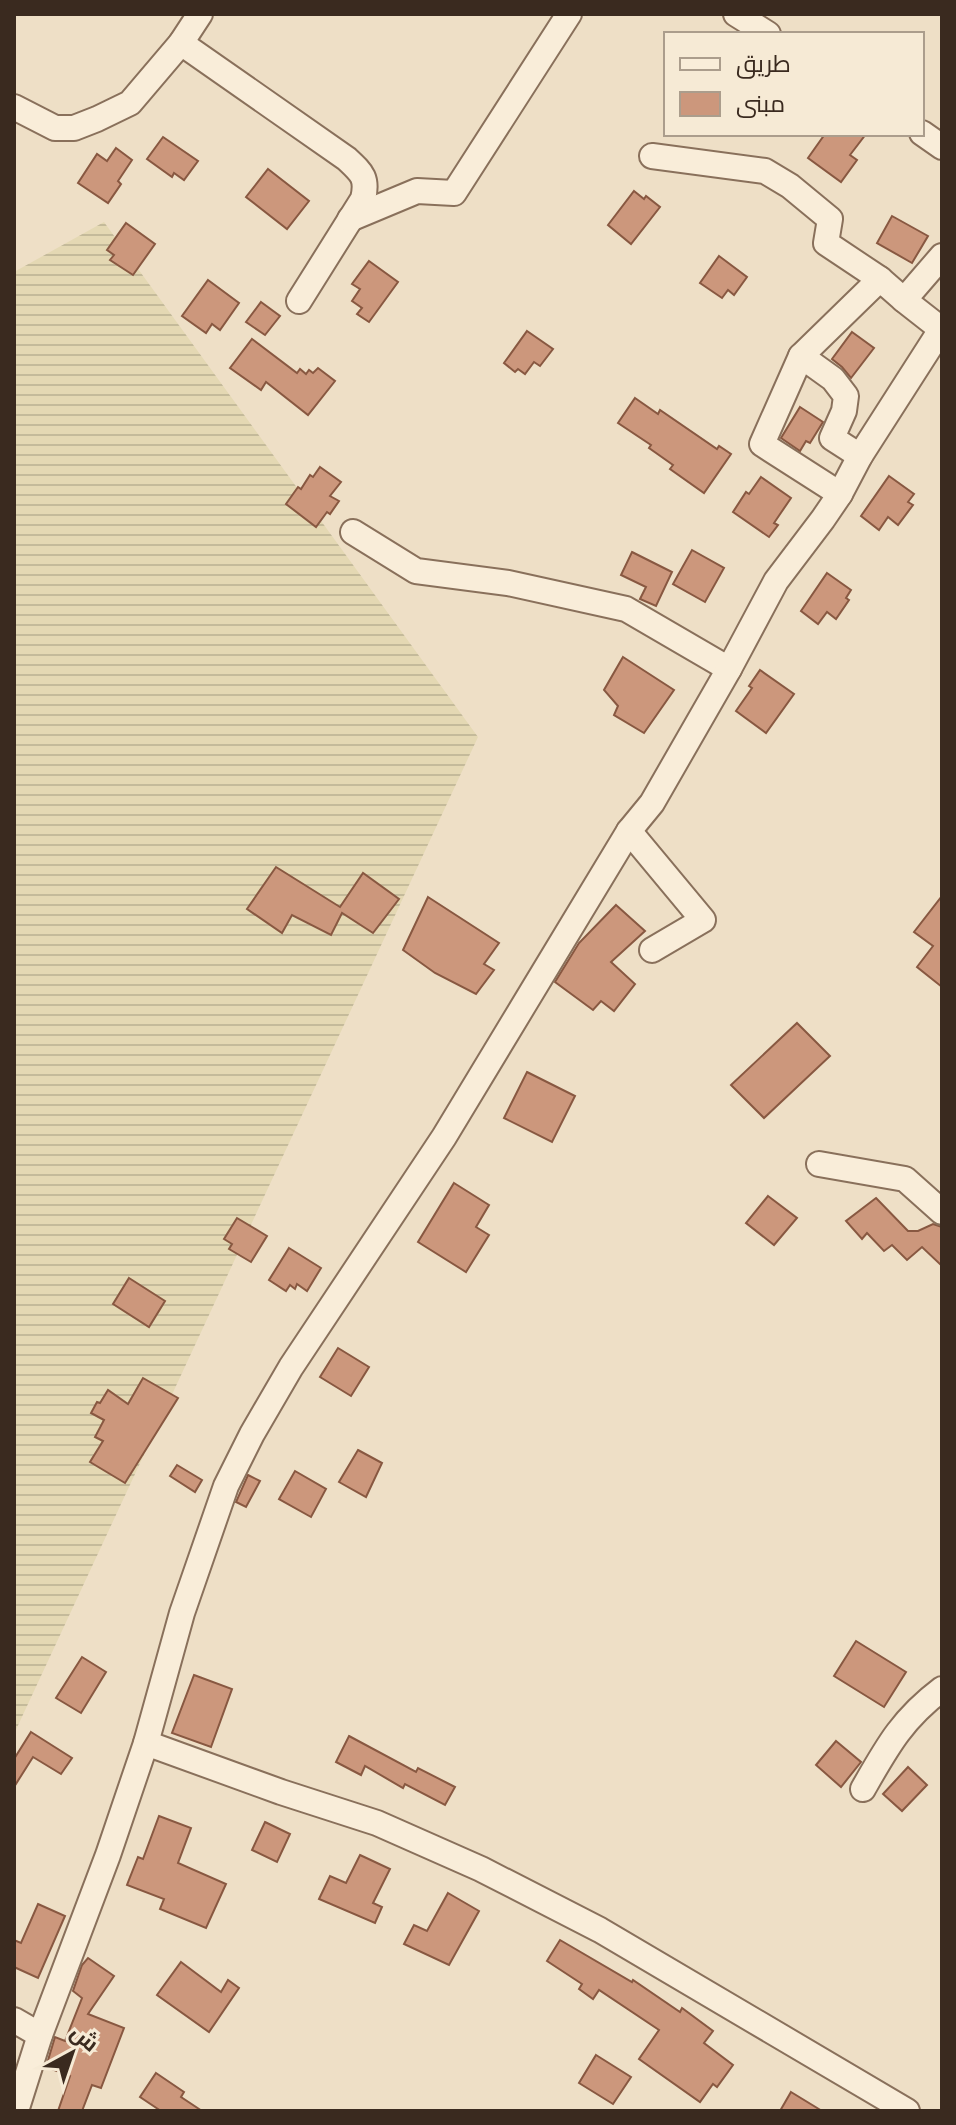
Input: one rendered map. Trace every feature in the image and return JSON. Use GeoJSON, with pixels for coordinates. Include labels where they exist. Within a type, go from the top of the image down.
{"type":"FeatureCollection","features":[{"type":"Feature","properties":{"kind":"street"},"geometry":{"type":"LineString","coordinates":[[14,107],[55,128],[74,128],[130,103],[181,43],[200,14]]}},
{"type":"Feature","properties":{"kind":"street"},"geometry":{"type":"LineString","coordinates":[[350,219],[417,191],[454,193],[569,14]]}},
{"type":"Feature","properties":{"kind":"street"},"geometry":{"type":"LineString","coordinates":[[736,14],[765,32]]}},
{"type":"Feature","properties":{"kind":"street"},"geometry":{"type":"LineString","coordinates":[[181,43],[347,159],[362,173],[366,187],[363,199],[299,301]]}},
{"type":"Feature","properties":{"kind":"street"},"geometry":{"type":"LineString","coordinates":[[924,134],[942,147]]}},
{"type":"Feature","properties":{"kind":"street"},"geometry":{"type":"LineString","coordinates":[[16,2111],[40,2035],[108,1855],[146,1743],[182,1613],[226,1486],[252,1434],[291,1367],[453,1123],[629,831],[652,803],[776,581],[840,494],[860,456],[942,328],[880,279],[826,243],[830,219],[790,186],[765,171],[652,156]]}},
{"type":"Feature","properties":{"kind":"street"},"geometry":{"type":"LineString","coordinates":[[904,300],[942,256]]}},
{"type":"Feature","properties":{"kind":"street"},"geometry":{"type":"LineString","coordinates":[[840,494],[762,444],[801,356],[880,279]]}},
{"type":"Feature","properties":{"kind":"street"},"geometry":{"type":"LineString","coordinates":[[801,356],[833,379],[846,396],[844,411],[832,438],[860,456]]}},
{"type":"Feature","properties":{"kind":"street"},"geometry":{"type":"LineString","coordinates":[[353,532],[416,571],[508,583],[626,609],[729,669]]}},
{"type":"Feature","properties":{"kind":"street"},"geometry":{"type":"LineString","coordinates":[[629,831],[703,920],[652,950]]}},
{"type":"Feature","properties":{"kind":"street"},"geometry":{"type":"LineString","coordinates":[[819,1164],[905,1179],[942,1212]]}},
{"type":"Feature","properties":{"kind":"street"},"geometry":{"type":"LineString","coordinates":[[863,1789],[908,1717],[942,1689]]}},
{"type":"Feature","properties":{"kind":"street"},"geometry":{"type":"LineString","coordinates":[[146,1743],[377,1823],[481,1869],[600,1930],[907,2111]]}},
{"type":"Feature","properties":{"kind":"street"},"geometry":{"type":"LineString","coordinates":[[14,2020],[40,2035]]}},
{"type":"Feature","properties":{"kind":"shaded area"},"geometry":{"type":"Polygon","coordinates":[[[104,222],[478,737],[14,1734],[14,272],[104,222]]]}},
{"type":"Feature","properties":{"kind":"building"},"geometry":{"type":"Polygon","coordinates":[[[824,136],[864,136],[850,155],[857,160],[841,182],[808,158],[824,136]]]}},
{"type":"Feature","properties":{"kind":"building"},"geometry":{"type":"Polygon","coordinates":[[[163,137],[198,161],[184,180],[174,173],[172,177],[147,159],[163,137]]]}},
{"type":"Feature","properties":{"kind":"building"},"geometry":{"type":"Polygon","coordinates":[[[116,148],[132,160],[108,203],[78,183],[97,154],[107,161],[116,148]]]}},
{"type":"Feature","properties":{"kind":"building"},"geometry":{"type":"Polygon","coordinates":[[[268,169],[309,201],[287,229],[246,197],[268,169]]]}},
{"type":"Feature","properties":{"kind":"building"},"geometry":{"type":"Polygon","coordinates":[[[634,191],[660,207],[631,244],[608,225],[634,191]]]}},
{"type":"Feature","properties":{"kind":"building"},"geometry":{"type":"Polygon","coordinates":[[[892,216],[928,236],[912,263],[877,243],[892,216]]]}},
{"type":"Feature","properties":{"kind":"building"},"geometry":{"type":"Polygon","coordinates":[[[126,223],[155,244],[133,275],[110,260],[114,255],[107,250],[126,223]]]}},
{"type":"Feature","properties":{"kind":"building"},"geometry":{"type":"Polygon","coordinates":[[[719,256],[747,277],[734,295],[728,290],[722,298],[700,283],[719,256]]]}},
{"type":"Feature","properties":{"kind":"building"},"geometry":{"type":"Polygon","coordinates":[[[369,261],[398,282],[369,322],[357,314],[362,308],[352,301],[360,289],[352,284],[369,261]]]}},
{"type":"Feature","properties":{"kind":"building"},"geometry":{"type":"Polygon","coordinates":[[[208,280],[239,303],[220,330],[212,324],[206,333],[182,316],[208,280]]]}},
{"type":"Feature","properties":{"kind":"building"},"geometry":{"type":"Polygon","coordinates":[[[261,302],[280,316],[265,335],[246,322],[261,302]]]}},
{"type":"Feature","properties":{"kind":"building"},"geometry":{"type":"Polygon","coordinates":[[[527,331],[553,349],[540,366],[534,362],[525,374],[518,369],[515,372],[504,363],[527,331]]]}},
{"type":"Feature","properties":{"kind":"building"},"geometry":{"type":"Polygon","coordinates":[[[852,332],[874,348],[851,378],[832,359],[852,332]]]}},
{"type":"Feature","properties":{"kind":"building"},"geometry":{"type":"Polygon","coordinates":[[[252,339],[297,373],[300,369],[306,374],[309,370],[313,373],[318,368],[335,381],[308,415],[266,382],[261,390],[230,368],[252,339]]]}},
{"type":"Feature","properties":{"kind":"building"},"geometry":{"type":"Polygon","coordinates":[[[635,398],[658,414],[660,410],[717,449],[719,446],[731,454],[704,493],[670,469],[673,465],[649,448],[651,445],[618,423],[635,398]]]}},
{"type":"Feature","properties":{"kind":"building"},"geometry":{"type":"Polygon","coordinates":[[[800,407],[823,422],[810,443],[806,441],[800,451],[781,438],[800,407]]]}},
{"type":"Feature","properties":{"kind":"building"},"geometry":{"type":"Polygon","coordinates":[[[320,467],[341,482],[330,496],[339,501],[316,527],[286,504],[298,487],[301,489],[320,467]]]}},
{"type":"Feature","properties":{"kind":"building"},"geometry":{"type":"Polygon","coordinates":[[[889,476],[914,494],[908,502],[913,505],[898,525],[888,517],[879,530],[861,516],[889,476]]]}},
{"type":"Feature","properties":{"kind":"building"},"geometry":{"type":"Polygon","coordinates":[[[761,477],[791,498],[774,523],[778,525],[769,537],[733,512],[761,477]]]}},
{"type":"Feature","properties":{"kind":"building"},"geometry":{"type":"Polygon","coordinates":[[[692,550],[724,568],[705,602],[673,584],[692,550]]]}},
{"type":"Feature","properties":{"kind":"building"},"geometry":{"type":"Polygon","coordinates":[[[632,552],[672,572],[656,606],[640,599],[646,587],[621,575],[632,552]]]}},
{"type":"Feature","properties":{"kind":"building"},"geometry":{"type":"Polygon","coordinates":[[[827,573],[851,590],[846,598],[849,600],[836,619],[827,612],[818,624],[801,611],[827,573]]]}},
{"type":"Feature","properties":{"kind":"building"},"geometry":{"type":"Polygon","coordinates":[[[623,657],[674,690],[644,733],[614,715],[618,706],[604,690],[623,657]]]}},
{"type":"Feature","properties":{"kind":"building"},"geometry":{"type":"Polygon","coordinates":[[[760,670],[794,694],[766,733],[736,711],[760,670]]]}},
{"type":"Feature","properties":{"kind":"building"},"geometry":{"type":"Polygon","coordinates":[[[276,867],[340,907],[363,873],[399,899],[373,933],[342,913],[331,935],[292,915],[282,933],[247,909],[276,867]]]}},
{"type":"Feature","properties":{"kind":"building"},"geometry":{"type":"Polygon","coordinates":[[[942,896],[942,987],[917,967],[933,946],[914,932],[942,896]]]}},
{"type":"Feature","properties":{"kind":"building"},"geometry":{"type":"Polygon","coordinates":[[[428,897],[499,943],[484,964],[494,970],[476,994],[435,973],[403,950],[428,897]]]}},
{"type":"Feature","properties":{"kind":"building"},"geometry":{"type":"Polygon","coordinates":[[[616,905],[645,931],[611,962],[635,984],[614,1011],[601,1001],[593,1010],[555,982],[579,943],[616,905]]]}},
{"type":"Feature","properties":{"kind":"building"},"geometry":{"type":"Polygon","coordinates":[[[797,1023],[830,1056],[764,1118],[731,1085],[797,1023]]]}},
{"type":"Feature","properties":{"kind":"building"},"geometry":{"type":"Polygon","coordinates":[[[527,1072],[575,1096],[552,1142],[504,1118],[527,1072]]]}},
{"type":"Feature","properties":{"kind":"building"},"geometry":{"type":"Polygon","coordinates":[[[454,1183],[489,1205],[476,1227],[489,1235],[466,1272],[418,1242],[454,1183]]]}},
{"type":"Feature","properties":{"kind":"building"},"geometry":{"type":"Polygon","coordinates":[[[768,1196],[797,1218],[774,1245],[746,1223],[768,1196]]]}},
{"type":"Feature","properties":{"kind":"building"},"geometry":{"type":"Polygon","coordinates":[[[876,1198],[908,1231],[918,1231],[933,1224],[942,1227],[942,1266],[922,1247],[907,1260],[892,1245],[884,1251],[867,1233],[862,1239],[846,1221],[876,1198]]]}},
{"type":"Feature","properties":{"kind":"building"},"geometry":{"type":"Polygon","coordinates":[[[237,1218],[267,1236],[251,1262],[229,1249],[232,1244],[224,1239],[237,1218]]]}},
{"type":"Feature","properties":{"kind":"building"},"geometry":{"type":"Polygon","coordinates":[[[289,1248],[321,1268],[307,1291],[297,1284],[295,1289],[290,1285],[286,1291],[269,1280],[289,1248]]]}},
{"type":"Feature","properties":{"kind":"building"},"geometry":{"type":"Polygon","coordinates":[[[129,1278],[165,1301],[149,1327],[113,1304],[129,1278]]]}},
{"type":"Feature","properties":{"kind":"building"},"geometry":{"type":"Polygon","coordinates":[[[338,1348],[369,1367],[351,1396],[320,1377],[338,1348]]]}},
{"type":"Feature","properties":{"kind":"building"},"geometry":{"type":"Polygon","coordinates":[[[143,1378],[178,1398],[125,1483],[90,1462],[103,1441],[95,1437],[104,1420],[91,1413],[108,1390],[128,1404],[143,1378]]]}},
{"type":"Feature","properties":{"kind":"building"},"geometry":{"type":"Polygon","coordinates":[[[358,1450],[382,1463],[366,1497],[339,1482],[358,1450]]]}},
{"type":"Feature","properties":{"kind":"building"},"geometry":{"type":"Polygon","coordinates":[[[177,1465],[202,1480],[195,1492],[170,1476],[177,1465]]]}},
{"type":"Feature","properties":{"kind":"building"},"geometry":{"type":"Polygon","coordinates":[[[295,1471],[326,1489],[311,1517],[279,1499],[295,1471]]]}},
{"type":"Feature","properties":{"kind":"building"},"geometry":{"type":"Polygon","coordinates":[[[248,1475],[260,1481],[246,1507],[236,1502],[248,1475]]]}},
{"type":"Feature","properties":{"kind":"building"},"geometry":{"type":"Polygon","coordinates":[[[856,1641],[906,1672],[884,1707],[834,1676],[856,1641]]]}},
{"type":"Feature","properties":{"kind":"building"},"geometry":{"type":"Polygon","coordinates":[[[82,1657],[106,1672],[81,1713],[56,1698],[82,1657]]]}},
{"type":"Feature","properties":{"kind":"building"},"geometry":{"type":"Polygon","coordinates":[[[194,1675],[232,1689],[211,1747],[172,1733],[194,1675]]]}},
{"type":"Feature","properties":{"kind":"building"},"geometry":{"type":"Polygon","coordinates":[[[31,1732],[72,1758],[61,1774],[33,1757],[14,1787],[14,1759],[31,1732]]]}},
{"type":"Feature","properties":{"kind":"building"},"geometry":{"type":"Polygon","coordinates":[[[349,1736],[416,1772],[418,1768],[455,1787],[445,1805],[405,1784],[403,1788],[365,1766],[361,1775],[336,1762],[349,1736]]]}},
{"type":"Feature","properties":{"kind":"building"},"geometry":{"type":"Polygon","coordinates":[[[836,1741],[861,1762],[841,1787],[816,1765],[836,1741]]]}},
{"type":"Feature","properties":{"kind":"building"},"geometry":{"type":"Polygon","coordinates":[[[908,1767],[927,1785],[902,1811],[883,1794],[908,1767]]]}},
{"type":"Feature","properties":{"kind":"building"},"geometry":{"type":"Polygon","coordinates":[[[159,1816],[191,1828],[178,1863],[226,1884],[206,1928],[160,1909],[164,1899],[127,1885],[138,1857],[143,1859],[159,1816]]]}},
{"type":"Feature","properties":{"kind":"building"},"geometry":{"type":"Polygon","coordinates":[[[265,1822],[290,1834],[277,1862],[252,1850],[265,1822]]]}},
{"type":"Feature","properties":{"kind":"building"},"geometry":{"type":"Polygon","coordinates":[[[360,1855],[390,1869],[373,1903],[382,1907],[375,1923],[319,1899],[330,1876],[346,1883],[360,1855]]]}},
{"type":"Feature","properties":{"kind":"building"},"geometry":{"type":"Polygon","coordinates":[[[448,1893],[479,1911],[449,1965],[404,1944],[414,1925],[427,1931],[448,1893]]]}},
{"type":"Feature","properties":{"kind":"building"},"geometry":{"type":"Polygon","coordinates":[[[38,1904],[65,1916],[38,1978],[14,1967],[14,1940],[21,1943],[38,1904]]]}},
{"type":"Feature","properties":{"kind":"building"},"geometry":{"type":"Polygon","coordinates":[[[560,1940],[633,1980],[680,2012],[682,2008],[713,2031],[704,2043],[733,2065],[717,2087],[713,2084],[700,2102],[639,2059],[659,2030],[599,1990],[593,1999],[579,1989],[582,1984],[547,1961],[560,1940]]]}},
{"type":"Feature","properties":{"kind":"building"},"geometry":{"type":"Polygon","coordinates":[[[88,1958],[114,1976],[88,2014],[124,2028],[101,2088],[92,2085],[82,2111],[58,2111],[70,2076],[46,2067],[55,2037],[65,2041],[82,1998],[73,1991],[82,1965],[88,1958]]]}},
{"type":"Feature","properties":{"kind":"building"},"geometry":{"type":"Polygon","coordinates":[[[181,1962],[221,1992],[228,1980],[239,1988],[209,2032],[157,1995],[181,1962]]]}},
{"type":"Feature","properties":{"kind":"building"},"geometry":{"type":"Polygon","coordinates":[[[596,2055],[631,2077],[613,2104],[579,2083],[596,2055]]]}},
{"type":"Feature","properties":{"kind":"building"},"geometry":{"type":"Polygon","coordinates":[[[156,2073],[184,2092],[181,2097],[202,2111],[161,2111],[140,2097],[156,2073]]]}},
{"type":"Feature","properties":{"kind":"building"},"geometry":{"type":"Polygon","coordinates":[[[791,2092],[822,2111],[780,2111],[791,2092]]]}}]}
